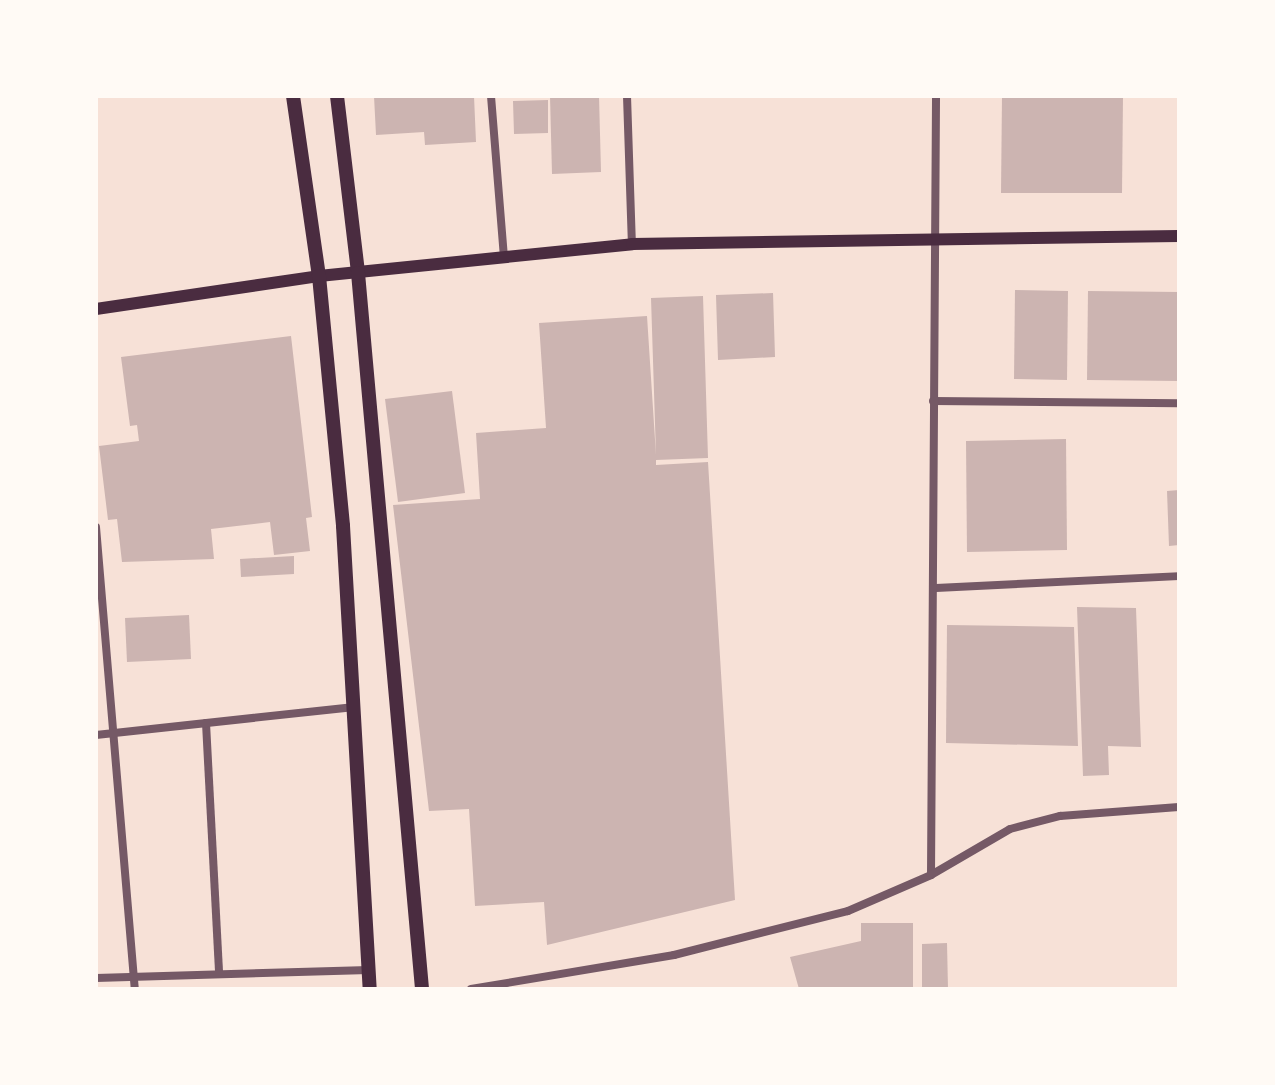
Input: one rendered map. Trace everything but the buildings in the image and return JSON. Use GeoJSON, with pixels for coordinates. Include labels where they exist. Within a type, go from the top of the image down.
{"type":"FeatureCollection","features":[{"type":"Feature","properties":{"kind":"main road"},"geometry":{"type":"LineString","coordinates":[[293,96],[319,276],[355,707],[370,989]]}},
{"type":"Feature","properties":{"kind":"main road"},"geometry":{"type":"LineString","coordinates":[[337,96],[358,273],[422,989]]}},
{"type":"Feature","properties":{"kind":"main road"},"geometry":{"type":"LineString","coordinates":[[96,309],[319,276],[632,244],[931,237],[1179,236]]}},
{"type":"Feature","properties":{"kind":"street"},"geometry":{"type":"LineString","coordinates":[[491,96],[504,257]]}},
{"type":"Feature","properties":{"kind":"street"},"geometry":{"type":"LineString","coordinates":[[627,96],[632,244]]}},
{"type":"Feature","properties":{"kind":"street"},"geometry":{"type":"LineString","coordinates":[[931,875],[936,588],[931,237],[936,96]]}},
{"type":"Feature","properties":{"kind":"street"},"geometry":{"type":"LineString","coordinates":[[933,401],[1179,403]]}},
{"type":"Feature","properties":{"kind":"street"},"geometry":{"type":"LineString","coordinates":[[96,527],[135,989]]}},
{"type":"Feature","properties":{"kind":"street"},"geometry":{"type":"LineString","coordinates":[[936,588],[1179,576]]}},
{"type":"Feature","properties":{"kind":"street"},"geometry":{"type":"LineString","coordinates":[[96,735],[355,707]]}},
{"type":"Feature","properties":{"kind":"street"},"geometry":{"type":"LineString","coordinates":[[206,723],[219,974]]}},
{"type":"Feature","properties":{"kind":"street"},"geometry":{"type":"LineString","coordinates":[[471,989],[762,935],[848,911],[931,875],[1010,829],[1060,816],[1179,807]]}},
{"type":"Feature","properties":{"kind":"street"},"geometry":{"type":"LineString","coordinates":[[96,978],[369,970]]}}]}
